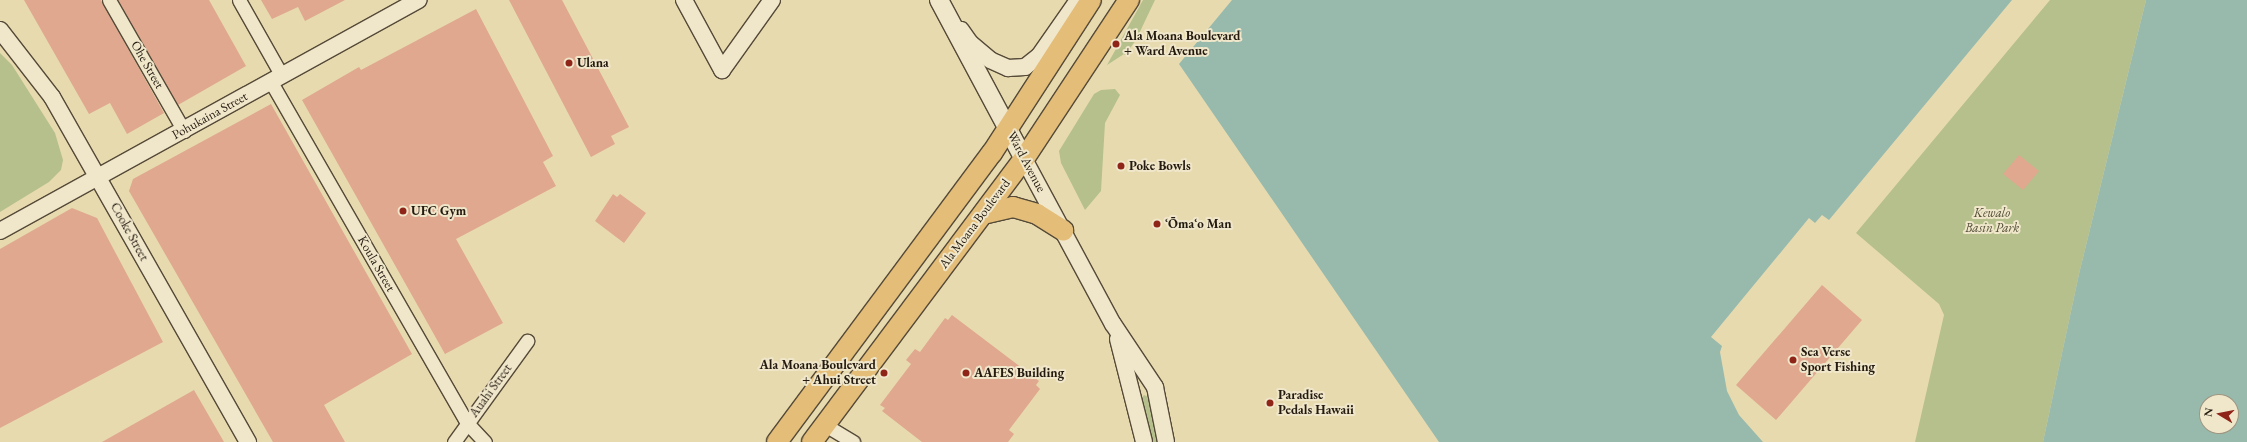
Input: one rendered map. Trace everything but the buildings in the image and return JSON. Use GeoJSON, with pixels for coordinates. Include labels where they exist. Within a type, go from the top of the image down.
{"type":"FeatureCollection","features":[{"type":"Feature","properties":{"kind":"main road"},"geometry":{"type":"LineString","coordinates":[[777,442],[1008,129],[1091,0]]}},
{"type":"Feature","properties":{"kind":"main road","name":"Ala Moana Boulevard"},"geometry":{"type":"LineString","coordinates":[[812,442],[1024,159],[1129,0]]}},
{"type":"Feature","properties":{"kind":"main road","name":"Ward Avenue"},"geometry":{"type":"LineString","coordinates":[[940,2],[1024,159]]}},
{"type":"Feature","properties":{"kind":"main road"},"geometry":{"type":"LineString","coordinates":[[983,214],[1013,207],[1037,214],[1063,230]]}},
{"type":"Feature","properties":{"kind":"street","name":"Ohe Street"},"geometry":{"type":"LineString","coordinates":[[109,0],[184,130]]}},
{"type":"Feature","properties":{"kind":"street","name":"Koula Street"},"geometry":{"type":"LineString","coordinates":[[239,0],[276,79],[468,424],[485,442]]}},
{"type":"Feature","properties":{"kind":"street","name":"Pohukaina Street"},"geometry":{"type":"LineString","coordinates":[[0,231],[419,0]]}},
{"type":"Feature","properties":{"kind":"street"},"geometry":{"type":"LineString","coordinates":[[684,0],[722,70],[772,0]]}},
{"type":"Feature","properties":{"kind":"street"},"geometry":{"type":"LineString","coordinates":[[940,2],[980,53],[1001,66],[1018,69],[1029,66],[1036,60],[1078,0]]}},
{"type":"Feature","properties":{"kind":"street","name":"Cooke Street"},"geometry":{"type":"LineString","coordinates":[[0,30],[52,96],[248,442]]}},
{"type":"Feature","properties":{"kind":"street","name":"Ward Avenue"},"geometry":{"type":"LineString","coordinates":[[1024,159],[1113,324],[1155,387],[1166,442]]}},
{"type":"Feature","properties":{"kind":"street","name":"Ward Avenue"},"geometry":{"type":"LineString","coordinates":[[1113,324],[1144,442]]}},
{"type":"Feature","properties":{"kind":"street","name":"Auahi Street"},"geometry":{"type":"LineString","coordinates":[[454,442],[527,341]]}},
{"type":"Feature","properties":{"kind":"street"},"geometry":{"type":"LineString","coordinates":[[826,425],[852,442]]}},
{"type":"Feature","properties":{"kind":"green space"},"geometry":{"type":"Polygon","coordinates":[[[1143,0],[1155,0],[1136,40],[1125,55],[1124,54],[1107,65],[1143,0]]]}},
{"type":"Feature","properties":{"kind":"green space","name":"Kewalo Basin Park"},"geometry":{"type":"Polygon","coordinates":[[[2050,0],[2146,0],[2079,274],[2043,442],[1915,442],[1944,315],[1939,304],[1856,233],[2050,0]]]}},
{"type":"Feature","properties":{"kind":"green space"},"geometry":{"type":"Polygon","coordinates":[[[0,53],[12,65],[55,133],[63,160],[61,170],[49,182],[0,212],[0,53]]]}},
{"type":"Feature","properties":{"kind":"green space"},"geometry":{"type":"Polygon","coordinates":[[[1115,89],[1120,95],[1105,123],[1101,191],[1085,210],[1061,163],[1059,151],[1094,94],[1101,90],[1115,89]]]}},
{"type":"Feature","properties":{"kind":"green space"},"geometry":{"type":"Polygon","coordinates":[[[1144,395],[1148,397],[1157,442],[1150,442],[1141,399],[1144,395]]]}},
{"type":"Feature","properties":{"kind":"shaded area"},"geometry":{"type":"Polygon","coordinates":[[[1232,0],[2012,0],[1829,220],[1822,215],[1815,223],[1809,218],[1711,337],[1722,346],[1720,352],[1727,391],[1739,415],[1763,442],[1439,442],[1179,64],[1232,0]]]}},
{"type":"Feature","properties":{"kind":"shaded area"},"geometry":{"type":"Polygon","coordinates":[[[2146,0],[2247,0],[2247,442],[2043,442],[2079,274],[2146,0]]]}},
{"type":"Feature","properties":{"kind":"place","name":"Ala Moana Boulevard + Ward Avenue"},"geometry":{"type":"Point","coordinates":[1116,44]}},
{"type":"Feature","properties":{"kind":"place","name":"Ulana"},"geometry":{"type":"Point","coordinates":[569,63]}},
{"type":"Feature","properties":{"kind":"place","name":"Poke Bowls"},"geometry":{"type":"Point","coordinates":[1121,166]}},
{"type":"Feature","properties":{"kind":"place","name":"UFC Gym"},"geometry":{"type":"Point","coordinates":[403,211]}},
{"type":"Feature","properties":{"kind":"place","name":"ʻŌmaʻo Man"},"geometry":{"type":"Point","coordinates":[1157,224]}},
{"type":"Feature","properties":{"kind":"place","name":"Sea Verse Sport Fishing"},"geometry":{"type":"Point","coordinates":[1793,360]}},
{"type":"Feature","properties":{"kind":"place","name":"Ala Moana Boulevard + Ahui Street"},"geometry":{"type":"Point","coordinates":[884,373]}},
{"type":"Feature","properties":{"kind":"place","name":"AAFES Building"},"geometry":{"type":"Point","coordinates":[966,373]}},
{"type":"Feature","properties":{"kind":"place","name":"Paradise Pedals Hawaii"},"geometry":{"type":"Point","coordinates":[1270,403]}}]}
